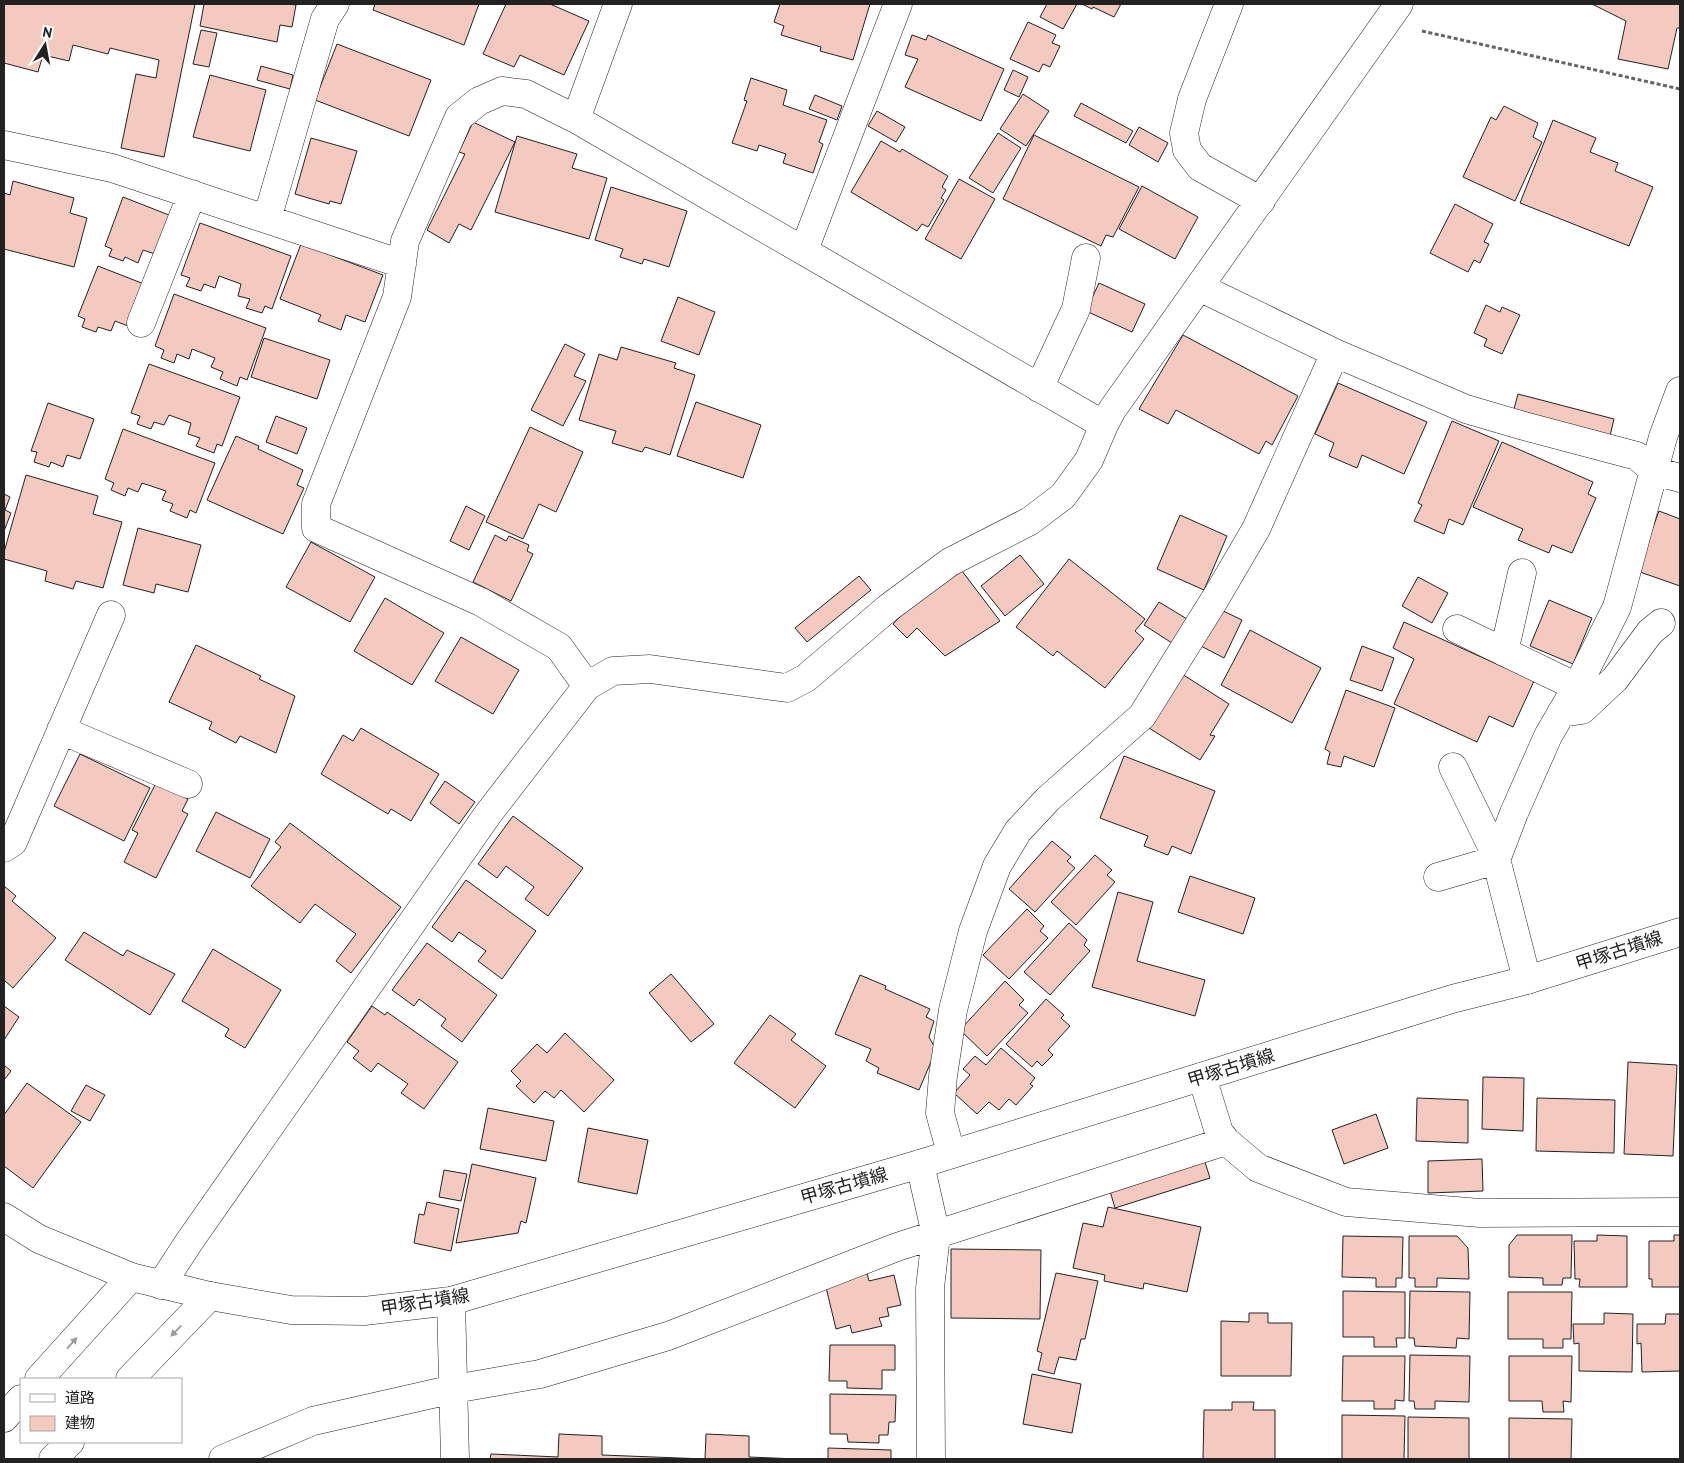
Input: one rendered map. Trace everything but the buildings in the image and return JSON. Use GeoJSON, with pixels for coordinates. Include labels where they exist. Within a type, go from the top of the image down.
{"type":"FeatureCollection","features":[{"type":"Feature","properties":{"kind":"street"},"geometry":{"type":"LineString","coordinates":[[266,219],[324,19],[335,4]]}},
{"type":"Feature","properties":{"kind":"street"},"geometry":{"type":"LineString","coordinates":[[576,119],[618,4]]}},
{"type":"Feature","properties":{"kind":"street"},"geometry":{"type":"LineString","coordinates":[[804,250],[898,4]]}},
{"type":"Feature","properties":{"kind":"street"},"geometry":{"type":"LineString","coordinates":[[1229,4],[1192,99],[1184,133],[1187,150],[1200,167],[1261,201]]}},
{"type":"Feature","properties":{"kind":"street"},"geometry":{"type":"LineString","coordinates":[[161,1285],[194,1234],[488,814],[587,686],[613,672],[650,669],[788,688],[806,678],[888,608],[950,562],[1030,521],[1063,496],[1089,460],[1112,410],[1392,13]]}},
{"type":"Feature","properties":{"kind":"street"},"geometry":{"type":"LineString","coordinates":[[587,686],[559,648],[481,602],[316,528],[316,504],[397,297],[405,241],[459,117],[479,101],[502,91],[526,94],[576,119],[1104,425]]}},
{"type":"Feature","properties":{"kind":"street"},"geometry":{"type":"LineString","coordinates":[[4,145],[112,168],[402,264]]}},
{"type":"Feature","properties":{"kind":"street"},"geometry":{"type":"LineString","coordinates":[[141,322],[192,194]]}},
{"type":"Feature","properties":{"kind":"street"},"geometry":{"type":"LineString","coordinates":[[1039,388],[1076,309],[1086,258]]}},
{"type":"Feature","properties":{"kind":"street"},"geometry":{"type":"LineString","coordinates":[[1199,287],[1335,353],[1466,409],[1636,456],[1654,471],[1680,478]]}},
{"type":"Feature","properties":{"kind":"street"},"geometry":{"type":"LineString","coordinates":[[951,1154],[940,1112],[943,1076],[954,1010],[971,940],[997,866],[1018,831],[1048,799],[1142,716],[1256,529],[1335,353]]}},
{"type":"Feature","properties":{"kind":"street"},"geometry":{"type":"LineString","coordinates":[[1496,860],[1514,813],[1548,736],[1577,687],[1617,607],[1663,437],[1680,391]]}},
{"type":"Feature","properties":{"kind":"street"},"geometry":{"type":"LineString","coordinates":[[1504,652],[1522,573]]}},
{"type":"Feature","properties":{"kind":"street"},"geometry":{"type":"LineString","coordinates":[[4,848],[13,842],[110,615]]}},
{"type":"Feature","properties":{"kind":"street"},"geometry":{"type":"LineString","coordinates":[[1561,713],[1582,710],[1615,679],[1650,632],[1661,623]]}},
{"type":"Feature","properties":{"kind":"street"},"geometry":{"type":"LineString","coordinates":[[1457,629],[1577,687]]}},
{"type":"Feature","properties":{"kind":"street"},"geometry":{"type":"LineString","coordinates":[[61,730],[188,784]]}},
{"type":"Feature","properties":{"kind":"street"},"geometry":{"type":"LineString","coordinates":[[1453,767],[1494,851],[1527,980]]}},
{"type":"Feature","properties":{"kind":"street"},"geometry":{"type":"LineString","coordinates":[[1438,877],[1496,860]]}},
{"type":"Feature","properties":{"kind":"street","name":"甲塚古墳線"},"geometry":{"type":"LineString","coordinates":[[4,1217],[39,1239],[131,1277],[210,1296],[291,1310],[364,1311],[451,1301],[920,1164],[1443,1002],[1527,980],[1680,932]]}},
{"type":"Feature","properties":{"kind":"street"},"geometry":{"type":"LineString","coordinates":[[1202,1077],[1219,1132],[1226,1141],[1258,1168],[1346,1202],[1480,1213],[1680,1212]]}},
{"type":"Feature","properties":{"kind":"street"},"geometry":{"type":"LineString","coordinates":[[223,1459],[313,1421],[454,1389],[540,1374],[668,1336],[897,1247],[1226,1141]]}},
{"type":"Feature","properties":{"kind":"street"},"geometry":{"type":"LineString","coordinates":[[920,1164],[936,1235],[930,1288],[931,1459]]}},
{"type":"Feature","properties":{"kind":"street"},"geometry":{"type":"LineString","coordinates":[[40,1378],[131,1277]]}},
{"type":"Feature","properties":{"kind":"street"},"geometry":{"type":"LineString","coordinates":[[131,1378],[210,1296]]}},
{"type":"Feature","properties":{"kind":"street"},"geometry":{"type":"LineString","coordinates":[[451,1301],[455,1459]]}},
{"type":"Feature","properties":{"kind":"street"},"geometry":{"type":"LineString","coordinates":[[4,1418],[20,1400]]}},
{"type":"Feature","properties":{"kind":"street"},"geometry":{"type":"LineString","coordinates":[[53,1459],[69,1443]]}},
{"type":"Feature","properties":{"kind":"path"},"geometry":{"type":"LineString","coordinates":[[1392,13],[1680,89]]}}]}
